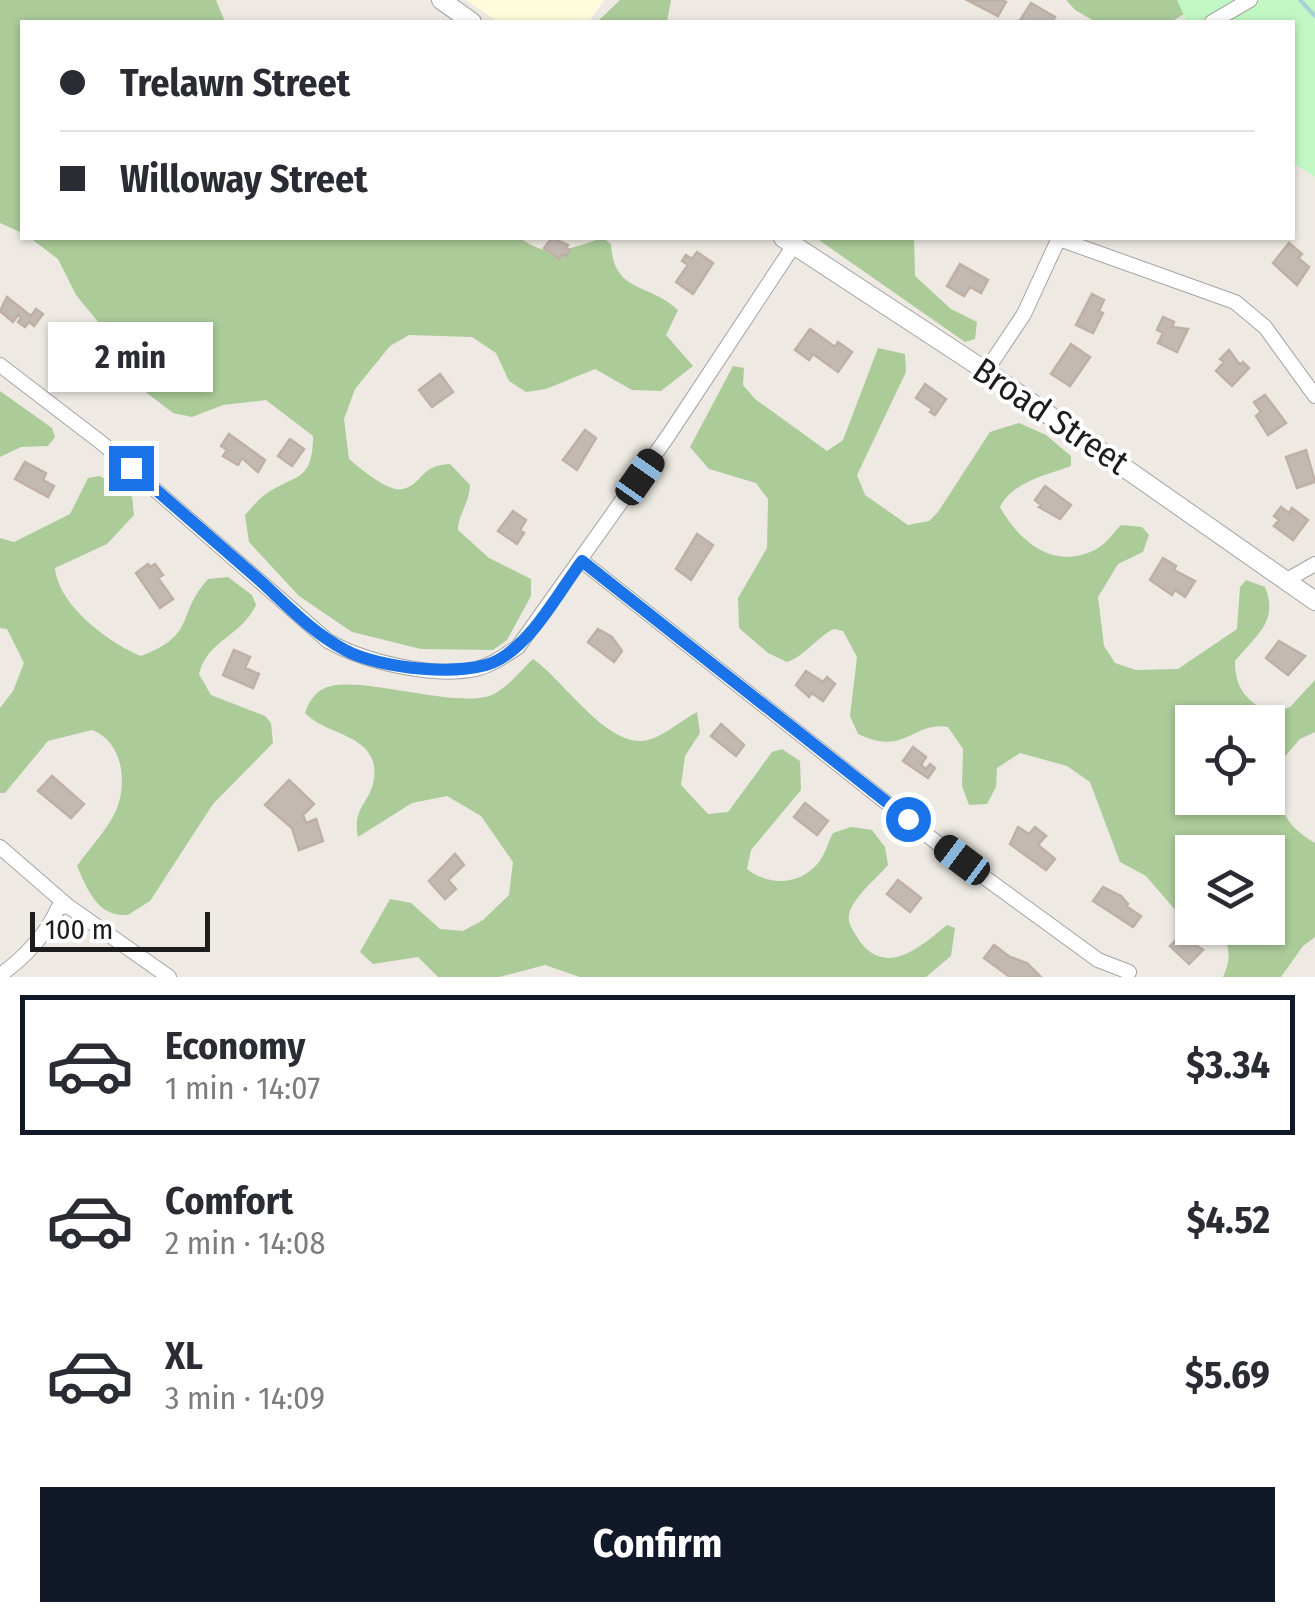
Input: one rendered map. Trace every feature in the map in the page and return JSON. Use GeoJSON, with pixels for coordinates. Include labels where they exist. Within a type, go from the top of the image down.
{"type":"FeatureCollection","features":[{"type":"Feature","properties":{"kind":"street"},"geometry":{"type":"LineString","coordinates":[[440,0],[469,20]]}},
{"type":"Feature","properties":{"kind":"street"},"geometry":{"type":"LineString","coordinates":[[1215,20],[1250,0]]}},
{"type":"Feature","properties":{"kind":"street"},"geometry":{"type":"LineString","coordinates":[[986,370],[1024,314],[1058,240]]}},
{"type":"Feature","properties":{"kind":"street"},"geometry":{"type":"LineString","coordinates":[[1065,240],[1236,302],[1265,326],[1315,396]]}},
{"type":"Feature","properties":{"kind":"street"},"geometry":{"type":"LineString","coordinates":[[0,365],[103,444],[307,624],[350,653],[441,672],[477,669],[518,647],[582,561],[789,241]]}},
{"type":"Feature","properties":{"kind":"street","name":"Broad Street"},"geometry":{"type":"LineString","coordinates":[[789,241],[986,370],[1315,600]]}},
{"type":"Feature","properties":{"kind":"street"},"geometry":{"type":"LineString","coordinates":[[582,561],[965,863],[1098,960],[1129,972]]}},
{"type":"Feature","properties":{"kind":"street"},"geometry":{"type":"LineString","coordinates":[[1287,580],[1315,564]]}},
{"type":"Feature","properties":{"kind":"street"},"geometry":{"type":"LineString","coordinates":[[0,847],[68,906],[169,977]]}},
{"type":"Feature","properties":{"kind":"street"},"geometry":{"type":"LineString","coordinates":[[0,975],[51,925],[58,908],[68,906]]}},
{"type":"Feature","properties":{"kind":"shaded area"},"geometry":{"type":"Polygon","coordinates":[[[466,0],[604,0],[590,20],[495,20],[466,0]]]}},
{"type":"Feature","properties":{"kind":"green space"},"geometry":{"type":"Polygon","coordinates":[[[0,0],[216,0],[224,20],[20,20],[20,232],[0,223],[0,0]]]}},
{"type":"Feature","properties":{"kind":"green space"},"geometry":{"type":"Polygon","coordinates":[[[620,0],[671,0],[667,20],[599,20],[620,0]]]}},
{"type":"Feature","properties":{"kind":"green space"},"geometry":{"type":"Polygon","coordinates":[[[1066,0],[1207,0],[1174,20],[1092,20],[1066,0]]]}},
{"type":"Feature","properties":{"kind":"green space"},"geometry":{"type":"Polygon","coordinates":[[[1177,0],[1315,0],[1315,177],[1295,164],[1295,20],[1186,20],[1177,0]]]}},
{"type":"Feature","properties":{"kind":"green space"},"geometry":{"type":"Polygon","coordinates":[[[33,240],[523,240],[551,251],[606,240],[626,279],[678,310],[666,335],[693,366],[661,391],[632,390],[595,369],[546,389],[526,392],[509,381],[496,353],[472,337],[409,335],[390,346],[355,389],[344,419],[349,459],[374,479],[397,489],[410,487],[427,471],[450,464],[470,485],[458,530],[489,558],[531,579],[531,596],[507,640],[493,650],[421,649],[352,632],[299,596],[249,542],[245,515],[262,497],[305,471],[313,436],[266,400],[223,405],[192,417],[173,413],[105,361],[100,352],[108,334],[76,295],[58,259],[33,240]]]}},
{"type":"Feature","properties":{"kind":"green space"},"geometry":{"type":"Polygon","coordinates":[[[819,240],[914,240],[915,276],[951,309],[977,322],[975,339],[965,342],[819,240]]]}},
{"type":"Feature","properties":{"kind":"green space"},"geometry":{"type":"Polygon","coordinates":[[[878,348],[905,354],[906,372],[857,475],[865,495],[908,525],[929,521],[938,512],[990,432],[1019,423],[1046,435],[1071,456],[1071,466],[1013,491],[1000,507],[1029,542],[1054,555],[1083,555],[1098,548],[1121,525],[1142,527],[1149,535],[1143,552],[1118,564],[1098,597],[1104,646],[1115,663],[1136,670],[1178,669],[1237,629],[1240,587],[1246,580],[1265,587],[1269,599],[1267,619],[1235,661],[1240,686],[1257,705],[1175,705],[1175,815],[1285,814],[1303,836],[1315,843],[1315,937],[1303,946],[1281,977],[1223,977],[1228,963],[1227,945],[1285,945],[1285,835],[1175,835],[1175,910],[1146,876],[1120,862],[1090,782],[1067,766],[1020,753],[997,768],[996,787],[987,804],[969,805],[962,786],[963,749],[948,727],[926,729],[887,742],[858,734],[850,716],[857,657],[843,631],[834,629],[787,662],[768,653],[739,628],[738,598],[767,548],[768,499],[756,483],[709,469],[690,447],[733,366],[744,368],[743,385],[755,399],[827,451],[843,440],[878,348]]]}},
{"type":"Feature","properties":{"kind":"green space"},"geometry":{"type":"Polygon","coordinates":[[[0,391],[52,428],[55,437],[48,446],[21,447],[0,457],[0,391]]]}},
{"type":"Feature","properties":{"kind":"green space"},"geometry":{"type":"Polygon","coordinates":[[[99,476],[132,497],[134,515],[107,544],[55,568],[65,596],[87,621],[141,656],[179,632],[208,579],[228,577],[252,595],[256,605],[242,625],[209,653],[199,674],[211,695],[265,716],[271,723],[273,743],[213,804],[150,901],[128,915],[101,907],[77,866],[107,827],[119,802],[120,766],[117,754],[103,736],[92,730],[48,741],[5,793],[0,793],[0,708],[13,691],[24,663],[7,629],[0,628],[0,538],[14,542],[70,514],[88,478],[99,476]]]}},
{"type":"Feature","properties":{"kind":"green space"},"geometry":{"type":"Polygon","coordinates":[[[533,659],[602,724],[633,740],[654,738],[697,712],[700,733],[685,756],[681,785],[708,814],[728,812],[772,752],[782,749],[800,761],[801,790],[751,850],[747,869],[774,881],[803,876],[819,862],[833,833],[851,827],[872,830],[885,847],[888,865],[851,909],[849,918],[854,933],[872,953],[894,958],[916,948],[947,925],[955,928],[951,956],[926,977],[580,977],[545,965],[499,977],[438,977],[418,957],[373,964],[360,952],[390,899],[411,903],[440,929],[463,931],[483,920],[509,895],[513,862],[481,816],[447,796],[412,803],[358,837],[357,819],[372,787],[374,764],[361,745],[305,713],[310,703],[320,691],[336,685],[467,699],[485,697],[505,687],[533,659]]]}},
{"type":"Feature","properties":{"kind":"green space"},"geometry":{"type":"Polygon","coordinates":[[[1315,680],[1315,732],[1300,739],[1285,756],[1285,709],[1315,680]]]}},
{"type":"Feature","properties":{"kind":"building"},"geometry":{"type":"Polygon","coordinates":[[[969,1],[1006,2],[998,16],[969,1]]]}},
{"type":"Feature","properties":{"kind":"building"},"geometry":{"type":"Polygon","coordinates":[[[1031,3],[1055,17],[1053,20],[1020,20],[1031,3]]]}},
{"type":"Feature","properties":{"kind":"building"},"geometry":{"type":"Polygon","coordinates":[[[550,240],[557,240],[570,250],[559,259],[544,248],[550,240]]]}},
{"type":"Feature","properties":{"kind":"building"},"geometry":{"type":"Polygon","coordinates":[[[1289,243],[1309,267],[1297,285],[1273,263],[1289,243]]]}},
{"type":"Feature","properties":{"kind":"building"},"geometry":{"type":"Polygon","coordinates":[[[697,252],[713,263],[693,294],[676,282],[688,265],[682,261],[686,255],[692,259],[697,252]]]}},
{"type":"Feature","properties":{"kind":"building"},"geometry":{"type":"Polygon","coordinates":[[[960,264],[988,280],[981,293],[970,287],[964,296],[947,286],[960,264]]]}},
{"type":"Feature","properties":{"kind":"building"},"geometry":{"type":"Polygon","coordinates":[[[1092,294],[1104,300],[1099,311],[1103,313],[1093,333],[1076,325],[1092,294]]]}},
{"type":"Feature","properties":{"kind":"building"},"geometry":{"type":"Polygon","coordinates":[[[7,297],[31,316],[36,309],[43,314],[34,326],[29,322],[25,327],[18,322],[18,315],[13,322],[0,311],[7,297]]]}},
{"type":"Feature","properties":{"kind":"building"},"geometry":{"type":"Polygon","coordinates":[[[1163,317],[1174,322],[1172,327],[1188,329],[1177,352],[1158,343],[1163,333],[1157,330],[1163,317]]]}},
{"type":"Feature","properties":{"kind":"building"},"geometry":{"type":"Polygon","coordinates":[[[810,329],[835,347],[838,342],[852,352],[838,372],[813,354],[809,360],[795,350],[810,329]]]}},
{"type":"Feature","properties":{"kind":"building"},"geometry":{"type":"Polygon","coordinates":[[[1071,344],[1090,357],[1070,386],[1051,374],[1071,344]]]}},
{"type":"Feature","properties":{"kind":"building"},"geometry":{"type":"Polygon","coordinates":[[[1229,350],[1240,365],[1243,362],[1249,368],[1232,386],[1216,371],[1229,350]]]}},
{"type":"Feature","properties":{"kind":"building"},"geometry":{"type":"Polygon","coordinates":[[[440,374],[453,392],[432,407],[419,390],[440,374]]]}},
{"type":"Feature","properties":{"kind":"building"},"geometry":{"type":"Polygon","coordinates":[[[925,384],[946,399],[935,415],[916,398],[925,384]]]}},
{"type":"Feature","properties":{"kind":"building"},"geometry":{"type":"Polygon","coordinates":[[[1265,395],[1286,423],[1268,435],[1256,416],[1261,412],[1254,402],[1265,395]]]}},
{"type":"Feature","properties":{"kind":"building"},"geometry":{"type":"Polygon","coordinates":[[[585,430],[596,438],[577,470],[563,460],[585,430]]]}},
{"type":"Feature","properties":{"kind":"building"},"geometry":{"type":"Polygon","coordinates":[[[229,434],[265,460],[258,472],[242,458],[238,465],[223,456],[227,450],[221,446],[229,434]]]}},
{"type":"Feature","properties":{"kind":"building"},"geometry":{"type":"Polygon","coordinates":[[[290,439],[304,449],[292,466],[278,456],[290,439]]]}},
{"type":"Feature","properties":{"kind":"building"},"geometry":{"type":"Polygon","coordinates":[[[1306,450],[1315,482],[1297,488],[1286,457],[1306,450]]]}},
{"type":"Feature","properties":{"kind":"building"},"geometry":{"type":"Polygon","coordinates":[[[25,462],[46,473],[43,480],[54,486],[48,497],[15,479],[25,462]]]}},
{"type":"Feature","properties":{"kind":"building"},"geometry":{"type":"Polygon","coordinates":[[[1045,486],[1071,505],[1060,519],[1039,507],[1035,500],[1045,486]]]}},
{"type":"Feature","properties":{"kind":"building"},"geometry":{"type":"Polygon","coordinates":[[[1281,507],[1289,513],[1292,508],[1308,520],[1293,540],[1274,526],[1279,520],[1274,516],[1281,507]]]}},
{"type":"Feature","properties":{"kind":"building"},"geometry":{"type":"Polygon","coordinates":[[[513,511],[526,520],[517,544],[498,531],[513,511]]]}},
{"type":"Feature","properties":{"kind":"building"},"geometry":{"type":"Polygon","coordinates":[[[697,534],[713,545],[691,580],[676,569],[697,534]]]}},
{"type":"Feature","properties":{"kind":"building"},"geometry":{"type":"Polygon","coordinates":[[[1163,558],[1176,566],[1174,570],[1195,581],[1185,597],[1175,590],[1172,595],[1150,580],[1163,558]]]}},
{"type":"Feature","properties":{"kind":"building"},"geometry":{"type":"Polygon","coordinates":[[[155,564],[163,575],[158,578],[173,599],[160,608],[136,573],[155,564]]]}},
{"type":"Feature","properties":{"kind":"building"},"geometry":{"type":"Polygon","coordinates":[[[598,629],[612,637],[622,651],[614,662],[588,642],[598,629]]]}},
{"type":"Feature","properties":{"kind":"building"},"geometry":{"type":"Polygon","coordinates":[[[1279,641],[1305,656],[1288,675],[1266,658],[1279,641]]]}},
{"type":"Feature","properties":{"kind":"building"},"geometry":{"type":"Polygon","coordinates":[[[234,650],[250,657],[245,668],[259,674],[253,688],[223,675],[234,650]]]}},
{"type":"Feature","properties":{"kind":"building"},"geometry":{"type":"Polygon","coordinates":[[[806,671],[823,682],[827,677],[835,684],[823,701],[812,693],[809,697],[796,685],[806,671]]]}},
{"type":"Feature","properties":{"kind":"building"},"geometry":{"type":"Polygon","coordinates":[[[721,724],[744,745],[736,756],[711,736],[721,724]]]}},
{"type":"Feature","properties":{"kind":"building"},"geometry":{"type":"Polygon","coordinates":[[[913,747],[926,757],[921,765],[935,768],[928,778],[903,761],[913,747]]]}},
{"type":"Feature","properties":{"kind":"building"},"geometry":{"type":"Polygon","coordinates":[[[52,776],[84,804],[71,818],[38,791],[52,776]]]}},
{"type":"Feature","properties":{"kind":"building"},"geometry":{"type":"Polygon","coordinates":[[[289,780],[314,804],[303,815],[306,823],[316,819],[323,841],[299,850],[292,828],[265,805],[289,780]]]}},
{"type":"Feature","properties":{"kind":"building"},"geometry":{"type":"Polygon","coordinates":[[[805,803],[828,821],[817,835],[794,817],[805,803]]]}},
{"type":"Feature","properties":{"kind":"building"},"geometry":{"type":"Polygon","coordinates":[[[1018,827],[1029,834],[1035,827],[1046,836],[1038,845],[1055,859],[1046,870],[1010,844],[1018,827]]]}},
{"type":"Feature","properties":{"kind":"building"},"geometry":{"type":"Polygon","coordinates":[[[455,854],[464,865],[448,880],[456,889],[445,899],[429,881],[455,854]]]}},
{"type":"Feature","properties":{"kind":"building"},"geometry":{"type":"Polygon","coordinates":[[[898,880],[921,898],[910,912],[887,894],[898,880]]]}},
{"type":"Feature","properties":{"kind":"building"},"geometry":{"type":"Polygon","coordinates":[[[1103,887],[1121,896],[1126,906],[1141,916],[1133,927],[1093,901],[1103,887]]]}},
{"type":"Feature","properties":{"kind":"building"},"geometry":{"type":"Polygon","coordinates":[[[1175,941],[1175,945],[1196,945],[1203,950],[1189,964],[1170,946],[1175,941]]]}},
{"type":"Feature","properties":{"kind":"building"},"geometry":{"type":"Polygon","coordinates":[[[994,945],[1027,963],[1041,977],[1010,977],[984,958],[994,945]]]}},
{"type":"Feature","properties":{"kind":"waterway"},"geometry":{"type":"LineString","coordinates":[[1300,0],[1315,16]]}},
{"type":"Feature","properties":{"kind":"route"},"geometry":{"type":"LineString","coordinates":[[131,468],[328,641],[368,659],[441,672],[477,669],[496,662],[518,647],[582,561],[908,819]]}}]}
